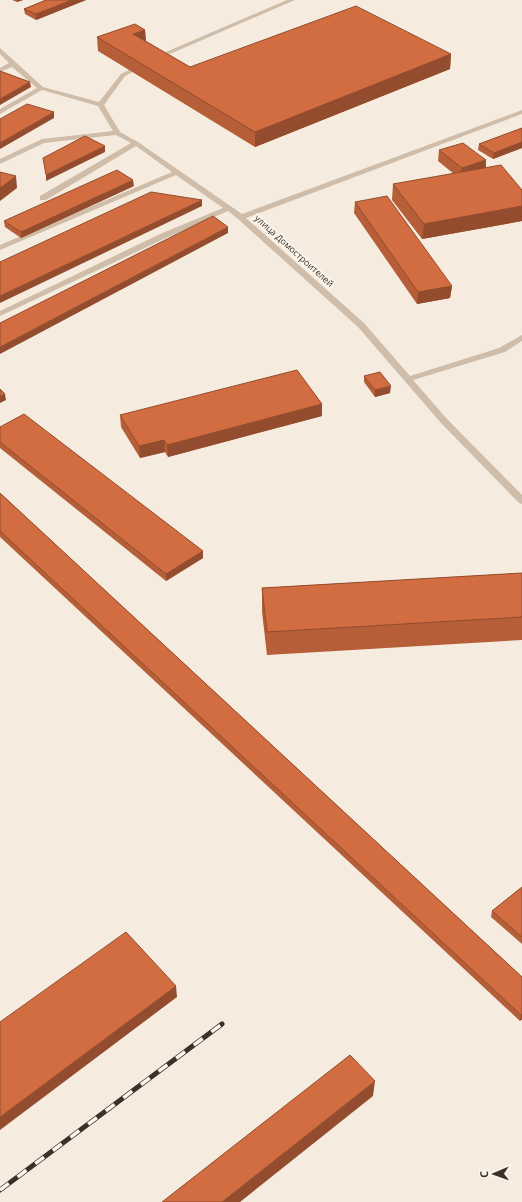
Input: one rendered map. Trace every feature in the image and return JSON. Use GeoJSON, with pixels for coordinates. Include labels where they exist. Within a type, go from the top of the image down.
{"type":"FeatureCollection","features":[{"type":"Feature","properties":{"kind":"street"},"geometry":{"type":"LineString","coordinates":[[102,105],[123,75],[154,59],[292,0]]}},
{"type":"Feature","properties":{"kind":"street"},"geometry":{"type":"LineString","coordinates":[[0,50],[13,64],[42,88],[102,105],[117,133]]}},
{"type":"Feature","properties":{"kind":"street"},"geometry":{"type":"LineString","coordinates":[[0,70],[13,64]]}},
{"type":"Feature","properties":{"kind":"street"},"geometry":{"type":"LineString","coordinates":[[0,112],[42,88]]}},
{"type":"Feature","properties":{"kind":"street","name":"улица Домостроителей"},"geometry":{"type":"LineString","coordinates":[[522,112],[241,217],[361,325],[444,421],[522,501]]}},
{"type":"Feature","properties":{"kind":"street"},"geometry":{"type":"LineString","coordinates":[[0,162],[42,141],[117,133],[136,143],[241,217]]}},
{"type":"Feature","properties":{"kind":"street"},"geometry":{"type":"LineString","coordinates":[[43,198],[136,143]]}},
{"type":"Feature","properties":{"kind":"street"},"geometry":{"type":"LineString","coordinates":[[0,248],[177,172]]}},
{"type":"Feature","properties":{"kind":"street"},"geometry":{"type":"LineString","coordinates":[[0,314],[164,236],[228,208]]}},
{"type":"Feature","properties":{"kind":"street"},"geometry":{"type":"LineString","coordinates":[[408,379],[502,350],[522,336]]}},
{"type":"Feature","properties":{"kind":"building"},"geometry":{"type":"Polygon","coordinates":[[[46,0],[72,0],[36,14],[24,9],[46,0]]]}},
{"type":"Feature","properties":{"kind":"building"},"geometry":{"type":"Polygon","coordinates":[[[356,6],[451,54],[255,132],[97,37],[135,24],[145,30],[133,34],[190,67],[356,6]]]}},
{"type":"Feature","properties":{"kind":"building"},"geometry":{"type":"Polygon","coordinates":[[[0,71],[30,82],[0,99],[0,71]]]}},
{"type":"Feature","properties":{"kind":"building"},"geometry":{"type":"Polygon","coordinates":[[[27,104],[54,112],[0,143],[0,119],[27,104]]]}},
{"type":"Feature","properties":{"kind":"building"},"geometry":{"type":"Polygon","coordinates":[[[522,128],[522,142],[494,153],[479,144],[522,128]]]}},
{"type":"Feature","properties":{"kind":"building"},"geometry":{"type":"Polygon","coordinates":[[[85,136],[105,146],[46,175],[43,158],[85,136]]]}},
{"type":"Feature","properties":{"kind":"building"},"geometry":{"type":"Polygon","coordinates":[[[463,143],[486,160],[462,168],[439,150],[463,143]]]}},
{"type":"Feature","properties":{"kind":"building"},"geometry":{"type":"Polygon","coordinates":[[[501,165],[522,190],[522,206],[424,224],[393,184],[501,165]]]}},
{"type":"Feature","properties":{"kind":"building"},"geometry":{"type":"Polygon","coordinates":[[[117,170],[133,180],[21,232],[4,221],[117,170]]]}},
{"type":"Feature","properties":{"kind":"building"},"geometry":{"type":"Polygon","coordinates":[[[0,172],[16,176],[0,188],[0,172]]]}},
{"type":"Feature","properties":{"kind":"building"},"geometry":{"type":"Polygon","coordinates":[[[151,192],[202,200],[0,296],[0,262],[151,192]]]}},
{"type":"Feature","properties":{"kind":"building"},"geometry":{"type":"Polygon","coordinates":[[[387,196],[452,286],[418,292],[355,202],[387,196]]]}},
{"type":"Feature","properties":{"kind":"building"},"geometry":{"type":"Polygon","coordinates":[[[213,216],[228,227],[0,347],[0,323],[213,216]]]}},
{"type":"Feature","properties":{"kind":"building"},"geometry":{"type":"Polygon","coordinates":[[[297,370],[322,404],[167,445],[164,440],[139,446],[120,415],[297,370]]]}},
{"type":"Feature","properties":{"kind":"building"},"geometry":{"type":"Polygon","coordinates":[[[380,372],[391,386],[375,390],[364,376],[380,372]]]}},
{"type":"Feature","properties":{"kind":"building"},"geometry":{"type":"Polygon","coordinates":[[[0,389],[5,394],[0,396],[0,389]]]}},
{"type":"Feature","properties":{"kind":"building"},"geometry":{"type":"Polygon","coordinates":[[[24,414],[203,551],[166,574],[0,442],[0,427],[24,414]]]}},
{"type":"Feature","properties":{"kind":"building"},"geometry":{"type":"Polygon","coordinates":[[[0,493],[522,977],[521,1015],[0,531],[0,493]]]}},
{"type":"Feature","properties":{"kind":"building"},"geometry":{"type":"Polygon","coordinates":[[[522,573],[522,617],[267,632],[262,588],[522,573]]]}},
{"type":"Feature","properties":{"kind":"building"},"geometry":{"type":"Polygon","coordinates":[[[522,887],[522,937],[492,911],[522,887]]]}},
{"type":"Feature","properties":{"kind":"building"},"geometry":{"type":"Polygon","coordinates":[[[126,932],[176,986],[0,1117],[0,1022],[126,932]]]}},
{"type":"Feature","properties":{"kind":"building"},"geometry":{"type":"Polygon","coordinates":[[[350,1055],[375,1081],[222,1202],[162,1202],[350,1055]]]}},
{"type":"Feature","properties":{"kind":"railway"},"geometry":{"type":"LineString","coordinates":[[0,1190],[222,1024]]}}]}
